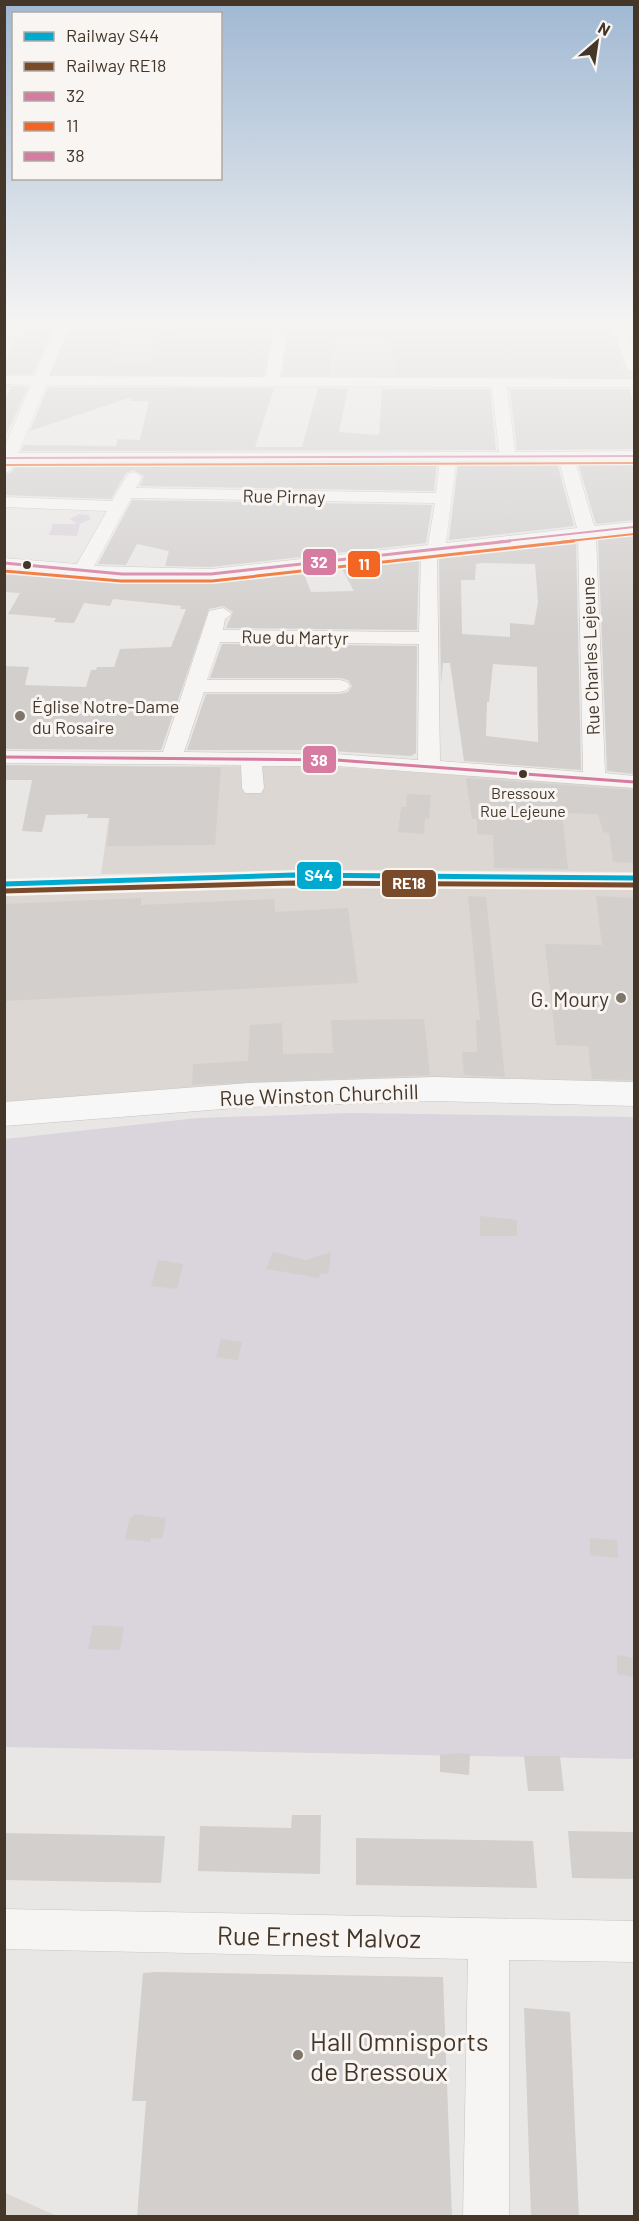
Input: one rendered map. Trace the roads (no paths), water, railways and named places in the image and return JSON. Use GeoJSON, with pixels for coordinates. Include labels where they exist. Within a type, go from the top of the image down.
{"type":"FeatureCollection","features":[{"type":"Feature","properties":{"kind":"main road","name":"Rue Winston Churchill"},"geometry":{"type":"LineString","coordinates":[[4,1114],[273,1094],[435,1089],[634,1094]]}},
{"type":"Feature","properties":{"kind":"street"},"geometry":{"type":"LineString","coordinates":[[22,424],[6,462],[634,456]]}},
{"type":"Feature","properties":{"kind":"street"},"geometry":{"type":"LineString","coordinates":[[504,424],[508,457]]}},
{"type":"Feature","properties":{"kind":"street","name":"Rue Charles Lejeune"},"geometry":{"type":"LineString","coordinates":[[566,456],[587,532],[594,779]]}},
{"type":"Feature","properties":{"kind":"street"},"geometry":{"type":"LineString","coordinates":[[429,766],[428,559],[436,549],[449,458]]}},
{"type":"Feature","properties":{"kind":"street"},"geometry":{"type":"LineString","coordinates":[[82,571],[143,459]]}},
{"type":"Feature","properties":{"kind":"street","name":"Rue Pirnay"},"geometry":{"type":"LineString","coordinates":[[4,502],[122,499],[443,498]]}},
{"type":"Feature","properties":{"kind":"street"},"geometry":{"type":"LineString","coordinates":[[4,563],[148,575],[211,574],[634,527]]}},
{"type":"Feature","properties":{"kind":"street"},"geometry":{"type":"LineString","coordinates":[[212,636],[216,615],[223,614]]}},
{"type":"Feature","properties":{"kind":"street","name":"Rue du Martyr"},"geometry":{"type":"LineString","coordinates":[[172,758],[212,636],[429,638]]}},
{"type":"Feature","properties":{"kind":"street"},"geometry":{"type":"LineString","coordinates":[[196,686],[340,686]]}},
{"type":"Feature","properties":{"kind":"street"},"geometry":{"type":"LineString","coordinates":[[4,757],[336,760],[634,782]]}},
{"type":"Feature","properties":{"kind":"street"},"geometry":{"type":"LineString","coordinates":[[251,759],[253,788]]}},
{"type":"Feature","properties":{"kind":"street","name":"Rue Ernest Malvoz"},"geometry":{"type":"LineString","coordinates":[[4,1929],[634,1942]]}},
{"type":"Feature","properties":{"kind":"street"},"geometry":{"type":"LineString","coordinates":[[486,2217],[489,1940]]}},
{"type":"Feature","properties":{"kind":"rail line","name":"S44"},"geometry":{"type":"LineString","coordinates":[[4,884],[294,875],[634,878]]}},
{"type":"Feature","properties":{"kind":"rail line","name":"RE18"},"geometry":{"type":"LineString","coordinates":[[4,891],[294,883],[634,885]]}},
{"type":"Feature","properties":{"kind":"place","name":"Église Notre-Dame du Rosaire"},"geometry":{"type":"Point","coordinates":[20,716]}},
{"type":"Feature","properties":{"kind":"place","name":"Bressoux Rue Lejeune"},"geometry":{"type":"Point","coordinates":[523,774]}},
{"type":"Feature","properties":{"kind":"place","name":"G. Moury"},"geometry":{"type":"Point","coordinates":[621,998]}},
{"type":"Feature","properties":{"kind":"place","name":"Hall Omnisports de Bressoux"},"geometry":{"type":"Point","coordinates":[298,2055]}}]}
